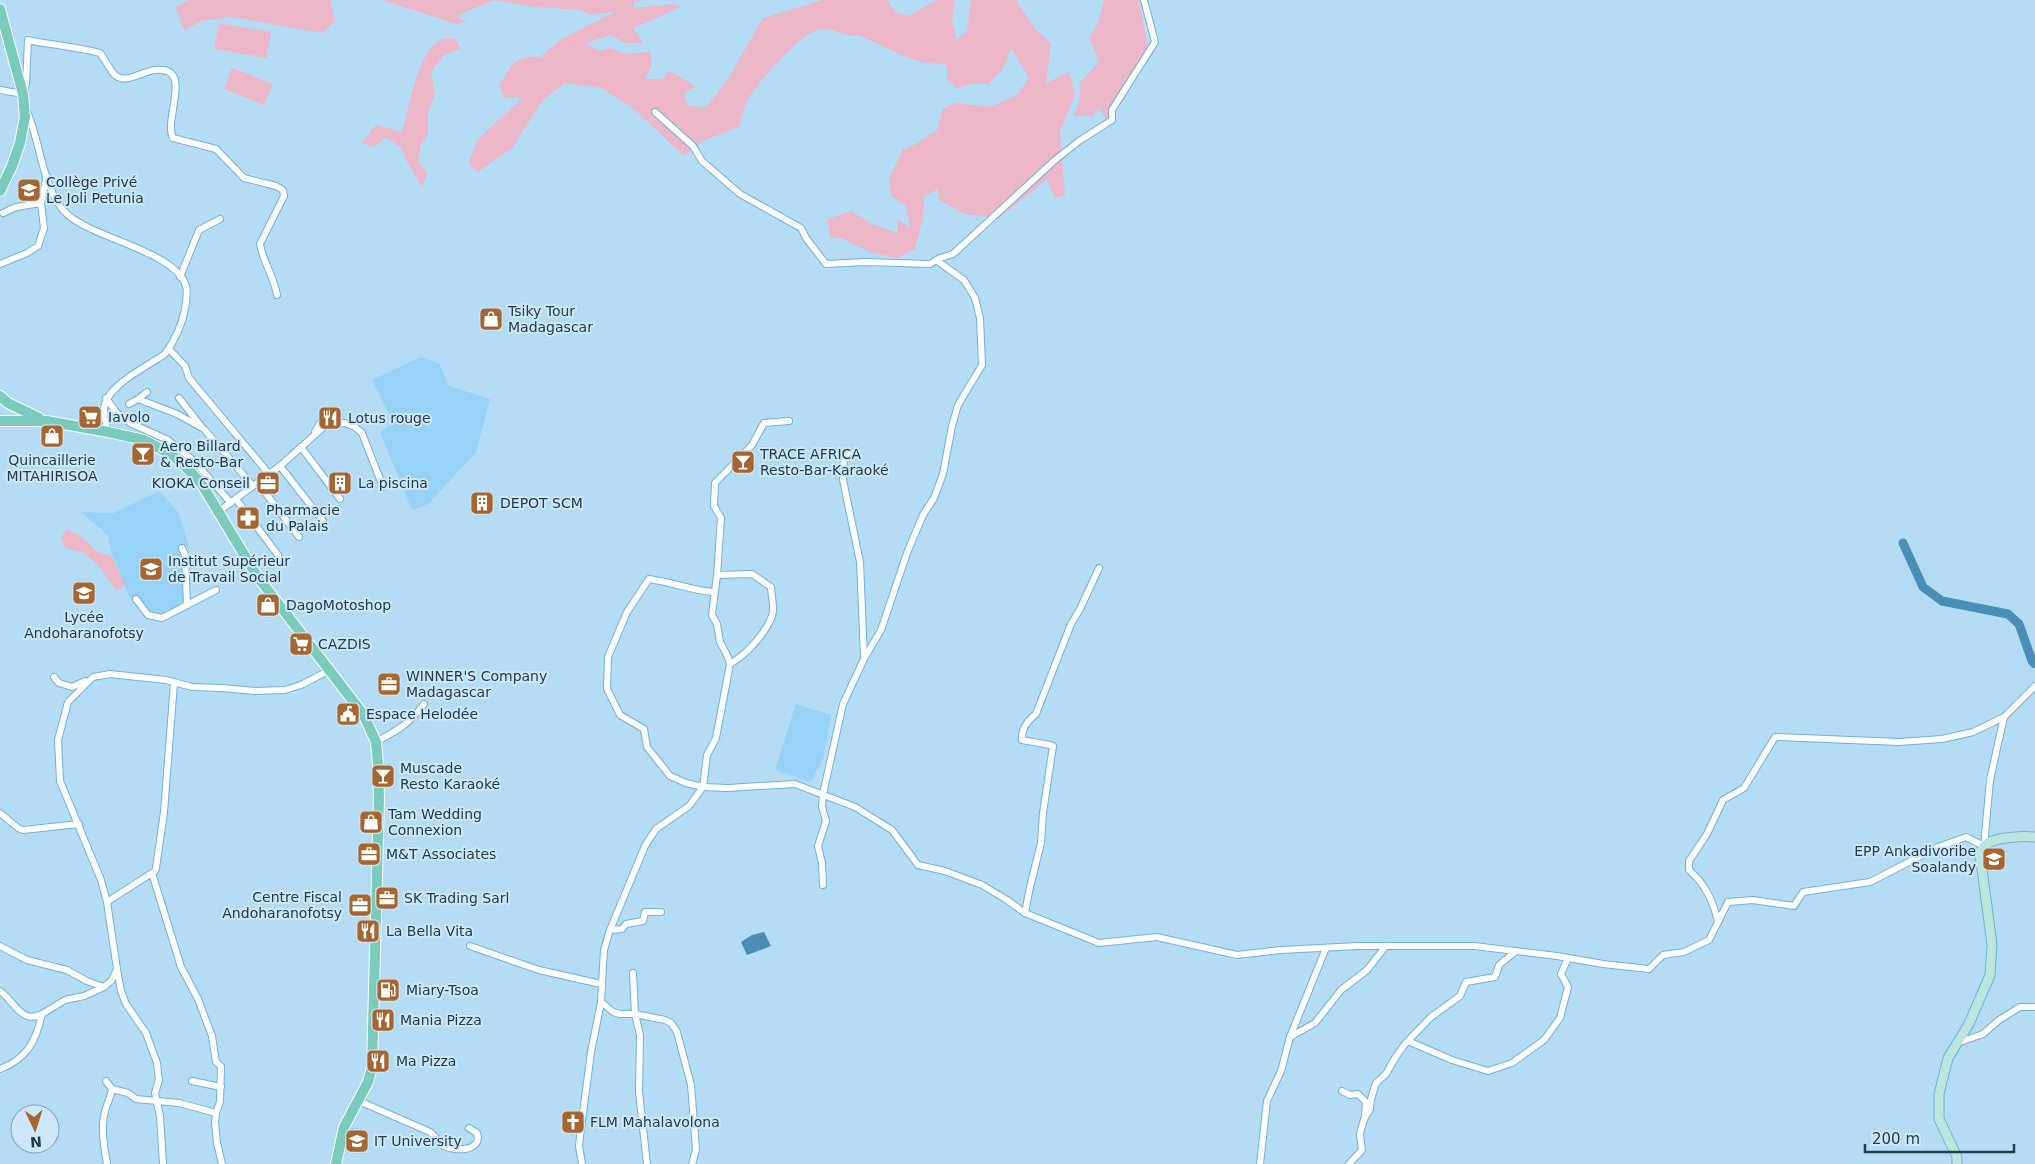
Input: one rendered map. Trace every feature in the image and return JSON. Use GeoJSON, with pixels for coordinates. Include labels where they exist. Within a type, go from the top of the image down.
{"type":"FeatureCollection","features":[{"type":"Feature","properties":{"kind":"main road"},"geometry":{"type":"LineString","coordinates":[[0,9],[25,107],[20,143],[0,191]]}},
{"type":"Feature","properties":{"kind":"main road"},"geometry":{"type":"LineString","coordinates":[[0,396],[17,408],[47,421]]}},
{"type":"Feature","properties":{"kind":"main road"},"geometry":{"type":"LineString","coordinates":[[0,420],[47,421],[108,432],[144,440],[172,455],[201,483],[257,576],[328,671],[363,714],[376,742],[379,798],[372,1067],[368,1082],[344,1127],[336,1164]]}},
{"type":"Feature","properties":{"kind":"street"},"geometry":{"type":"LineString","coordinates":[[655,112],[693,146],[702,161],[740,194],[801,228],[806,238],[826,264],[865,262],[930,264],[953,254],[1055,160],[1079,141],[1112,120],[1112,110],[1155,42],[1144,0]]}},
{"type":"Feature","properties":{"kind":"street"},"geometry":{"type":"LineString","coordinates":[[0,90],[23,94],[26,84],[28,40],[59,47],[83,48],[100,53],[116,76],[123,78],[130,78],[146,71],[159,69],[171,73],[178,86],[174,100],[170,133],[173,138],[216,149],[244,178],[276,186],[282,190],[284,196],[260,244],[265,262],[275,284],[277,295]]}},
{"type":"Feature","properties":{"kind":"street"},"geometry":{"type":"LineString","coordinates":[[25,107],[33,124],[47,176],[54,194],[66,214],[105,236],[160,260],[174,270],[186,285],[186,306],[176,336],[169,349],[165,354],[119,384],[106,398],[104,410],[108,432]]}},
{"type":"Feature","properties":{"kind":"street"},"geometry":{"type":"LineString","coordinates":[[0,264],[27,253],[38,246],[44,228],[42,203],[47,176]]}},
{"type":"Feature","properties":{"kind":"street"},"geometry":{"type":"LineString","coordinates":[[3,213],[16,207],[42,203]]}},
{"type":"Feature","properties":{"kind":"street"},"geometry":{"type":"LineString","coordinates":[[180,277],[199,230],[220,219]]}},
{"type":"Feature","properties":{"kind":"street"},"geometry":{"type":"LineString","coordinates":[[823,885],[822,863],[818,846],[826,822],[822,807],[822,794],[844,704],[864,659],[881,630],[907,552],[923,515],[934,498],[943,474],[958,405],[982,365],[980,318],[975,298],[964,280],[936,260]]}},
{"type":"Feature","properties":{"kind":"street"},"geometry":{"type":"LineString","coordinates":[[169,349],[185,366],[189,378],[269,474]]}},
{"type":"Feature","properties":{"kind":"street"},"geometry":{"type":"LineString","coordinates":[[129,404],[148,392]]}},
{"type":"Feature","properties":{"kind":"street"},"geometry":{"type":"LineString","coordinates":[[106,398],[116,412],[130,423],[168,440],[187,456],[234,501],[278,555]]}},
{"type":"Feature","properties":{"kind":"street"},"geometry":{"type":"LineString","coordinates":[[179,398],[299,537]]}},
{"type":"Feature","properties":{"kind":"street"},"geometry":{"type":"LineString","coordinates":[[138,399],[177,414],[204,429]]}},
{"type":"Feature","properties":{"kind":"street"},"geometry":{"type":"LineString","coordinates":[[314,436],[320,423],[331,411]]}},
{"type":"Feature","properties":{"kind":"street"},"geometry":{"type":"LineString","coordinates":[[582,1164],[579,1146],[584,1097],[602,1002],[601,984],[604,950],[610,930],[645,846],[656,829],[689,806],[703,787],[707,755],[716,738],[730,664],[728,655],[720,642],[717,624],[712,615],[721,518],[714,506],[715,484],[752,445],[764,423],[789,421]]}},
{"type":"Feature","properties":{"kind":"street"},"geometry":{"type":"LineString","coordinates":[[218,512],[280,466],[327,424],[345,423],[355,427],[362,433],[383,487]]}},
{"type":"Feature","properties":{"kind":"street"},"geometry":{"type":"LineString","coordinates":[[301,447],[340,499]]}},
{"type":"Feature","properties":{"kind":"street"},"geometry":{"type":"LineString","coordinates":[[850,452],[844,456],[844,480],[860,562],[864,659]]}},
{"type":"Feature","properties":{"kind":"street"},"geometry":{"type":"LineString","coordinates":[[280,466],[323,521]]}},
{"type":"Feature","properties":{"kind":"street"},"geometry":{"type":"LineString","coordinates":[[182,548],[185,555],[187,604]]}},
{"type":"Feature","properties":{"kind":"street"},"geometry":{"type":"LineString","coordinates":[[1026,913],[1030,887],[1041,843],[1043,813],[1053,746],[1022,740],[1022,734],[1026,724],[1036,714],[1071,624],[1099,568]]}},
{"type":"Feature","properties":{"kind":"street"},"geometry":{"type":"LineString","coordinates":[[717,575],[752,574],[771,587],[773,614],[761,635],[740,658],[730,664]]}},
{"type":"Feature","properties":{"kind":"street"},"geometry":{"type":"LineString","coordinates":[[713,592],[696,591],[665,581],[649,579],[627,612],[608,657],[607,689],[620,715],[644,729],[647,747],[670,776],[686,783],[703,787],[728,788],[795,784],[822,794],[855,807],[892,830],[918,865],[945,871],[982,886],[1026,913],[1099,943],[1157,937],[1237,954],[1326,948],[1474,946],[1649,969],[1663,955],[1684,952],[1709,940],[1728,902],[1753,900],[1794,906],[1803,892],[1870,882],[1938,847],[1966,837],[1984,846]]}},
{"type":"Feature","properties":{"kind":"street"},"geometry":{"type":"LineString","coordinates":[[136,600],[148,615],[162,618],[216,590]]}},
{"type":"Feature","properties":{"kind":"street"},"geometry":{"type":"LineString","coordinates":[[54,677],[60,683],[72,687],[93,677],[110,674],[166,680],[192,687],[272,691],[301,685],[328,671]]}},
{"type":"Feature","properties":{"kind":"street"},"geometry":{"type":"LineString","coordinates":[[93,677],[68,702],[58,740],[60,781],[101,880],[121,991],[126,1004],[146,1033],[157,1064],[159,1080],[155,1094],[160,1116],[164,1164]]}},
{"type":"Feature","properties":{"kind":"street"},"geometry":{"type":"LineString","coordinates":[[106,902],[152,873],[156,868],[164,812],[174,683]]}},
{"type":"Feature","properties":{"kind":"street"},"geometry":{"type":"LineString","coordinates":[[1718,922],[1713,901],[1699,879],[1689,870],[1689,861],[1706,834],[1723,800],[1744,788],[1775,737],[1899,742],[1942,739],[1973,732],[2004,717],[2035,686]]}},
{"type":"Feature","properties":{"kind":"street"},"geometry":{"type":"LineString","coordinates":[[376,742],[412,720],[424,704]]}},
{"type":"Feature","properties":{"kind":"street"},"geometry":{"type":"LineString","coordinates":[[1957,1164],[1957,1157],[1939,1119],[1939,1094],[1948,1058],[1969,1024],[1990,975],[1992,945],[1980,854],[1984,846],[1990,780],[2004,717]]}},
{"type":"Feature","properties":{"kind":"street"},"geometry":{"type":"LineString","coordinates":[[0,813],[23,830],[44,826],[79,824]]}},
{"type":"Feature","properties":{"kind":"street"},"geometry":{"type":"LineString","coordinates":[[1984,846],[1990,841],[2024,836],[2035,837]]}},
{"type":"Feature","properties":{"kind":"street"},"geometry":{"type":"LineString","coordinates":[[152,873],[182,967],[198,999],[212,1036],[216,1062],[221,1066],[220,1102],[216,1113],[216,1143],[222,1164]]}},
{"type":"Feature","properties":{"kind":"street"},"geometry":{"type":"LineString","coordinates":[[610,930],[622,929],[626,924],[641,922],[644,920],[645,912],[661,912]]}},
{"type":"Feature","properties":{"kind":"street"},"geometry":{"type":"LineString","coordinates":[[0,946],[27,960],[67,970],[87,981],[104,986]]}},
{"type":"Feature","properties":{"kind":"street"},"geometry":{"type":"LineString","coordinates":[[470,946],[539,970],[601,984]]}},
{"type":"Feature","properties":{"kind":"street"},"geometry":{"type":"LineString","coordinates":[[1290,1037],[1315,1023],[1341,990],[1367,970],[1386,946]]}},
{"type":"Feature","properties":{"kind":"street"},"geometry":{"type":"LineString","coordinates":[[1260,1164],[1267,1100],[1281,1071],[1290,1037],[1326,948]]}},
{"type":"Feature","properties":{"kind":"street"},"geometry":{"type":"LineString","coordinates":[[1364,1120],[1370,1109],[1376,1083],[1386,1074],[1408,1041],[1431,1017],[1460,996],[1466,982],[1495,976],[1499,964],[1516,951]]}},
{"type":"Feature","properties":{"kind":"street"},"geometry":{"type":"LineString","coordinates":[[1408,1041],[1452,1060],[1488,1071],[1512,1063],[1544,1040],[1560,1018],[1568,987],[1561,974],[1568,958]]}},
{"type":"Feature","properties":{"kind":"street"},"geometry":{"type":"LineString","coordinates":[[0,991],[12,1001],[23,1015],[32,1018],[65,1000],[84,996],[104,986],[112,980],[117,970]]}},
{"type":"Feature","properties":{"kind":"street"},"geometry":{"type":"LineString","coordinates":[[633,973],[635,1014],[640,1035],[639,1092],[647,1164]]}},
{"type":"Feature","properties":{"kind":"street"},"geometry":{"type":"LineString","coordinates":[[602,1002],[613,1012],[665,1020],[671,1023],[680,1039],[691,1085],[696,1150],[692,1164]]}},
{"type":"Feature","properties":{"kind":"street"},"geometry":{"type":"LineString","coordinates":[[1957,1044],[1983,1034],[1999,1020],[2020,1007],[2035,1007]]}},
{"type":"Feature","properties":{"kind":"street"},"geometry":{"type":"LineString","coordinates":[[0,1069],[27,1052],[39,1028],[42,1014]]}},
{"type":"Feature","properties":{"kind":"street"},"geometry":{"type":"LineString","coordinates":[[106,1081],[112,1089],[128,1093],[136,1098],[179,1103],[216,1113]]}},
{"type":"Feature","properties":{"kind":"street"},"geometry":{"type":"LineString","coordinates":[[192,1081],[221,1087]]}},
{"type":"Feature","properties":{"kind":"street"},"geometry":{"type":"LineString","coordinates":[[107,1164],[103,1124],[112,1089]]}},
{"type":"Feature","properties":{"kind":"street"},"geometry":{"type":"LineString","coordinates":[[1342,1091],[1350,1095],[1358,1094],[1366,1102],[1360,1134],[1362,1150],[1349,1164]]}},
{"type":"Feature","properties":{"kind":"street"},"geometry":{"type":"LineString","coordinates":[[359,1101],[430,1132],[436,1136],[441,1144],[454,1149],[471,1148],[476,1144],[477,1133],[469,1128]]}},
{"type":"Feature","properties":{"kind":"shaded area"},"geometry":{"type":"Polygon","coordinates":[[[188,0],[330,0],[335,21],[322,33],[231,17],[201,21],[184,31],[176,8],[188,0]]]}},
{"type":"Feature","properties":{"kind":"shaded area"},"geometry":{"type":"Polygon","coordinates":[[[382,0],[495,0],[456,16],[467,22],[456,24],[382,0]]]}},
{"type":"Feature","properties":{"kind":"shaded area"},"geometry":{"type":"Polygon","coordinates":[[[495,0],[643,0],[634,2],[633,8],[675,4],[681,7],[633,28],[643,43],[625,43],[611,35],[585,43],[599,51],[611,48],[626,54],[651,52],[652,65],[645,79],[662,79],[670,71],[695,86],[684,94],[688,106],[706,107],[728,79],[763,18],[823,0],[887,0],[897,13],[909,16],[936,0],[955,0],[952,23],[956,34],[955,41],[967,31],[971,0],[1016,0],[1035,29],[1051,43],[1046,83],[1069,72],[1075,95],[1060,132],[1065,195],[1055,198],[1047,179],[999,218],[964,214],[939,200],[938,189],[924,197],[923,218],[915,249],[897,258],[872,253],[843,239],[830,237],[828,219],[851,211],[872,224],[898,233],[897,219],[910,228],[906,206],[891,196],[889,179],[903,149],[914,145],[937,130],[942,110],[954,103],[990,107],[1017,95],[1029,78],[1011,48],[1003,69],[988,84],[970,84],[957,88],[947,80],[947,65],[921,62],[859,35],[848,35],[825,29],[813,32],[803,39],[769,71],[747,101],[739,127],[700,142],[684,156],[635,110],[601,88],[565,83],[543,100],[512,148],[478,172],[468,164],[477,140],[522,98],[504,98],[499,85],[511,67],[524,58],[540,57],[560,40],[617,11],[591,15],[580,10],[535,7],[495,0]]]}},
{"type":"Feature","properties":{"kind":"shaded area"},"geometry":{"type":"Polygon","coordinates":[[[1104,0],[1139,0],[1148,45],[1123,100],[1107,121],[1099,107],[1093,116],[1074,116],[1080,98],[1080,82],[1099,62],[1089,37],[1098,23],[1104,0]]]}},
{"type":"Feature","properties":{"kind":"shaded area"},"geometry":{"type":"Polygon","coordinates":[[[219,23],[271,32],[266,58],[214,49],[219,23]]]}},
{"type":"Feature","properties":{"kind":"shaded area"},"geometry":{"type":"Polygon","coordinates":[[[454,38],[461,48],[444,55],[431,72],[435,94],[428,113],[428,134],[421,145],[418,161],[427,174],[422,187],[407,162],[402,149],[386,137],[374,147],[362,143],[376,125],[402,132],[415,81],[426,55],[433,45],[442,39],[454,38]]]}},
{"type":"Feature","properties":{"kind":"shaded area"},"geometry":{"type":"Polygon","coordinates":[[[232,68],[273,84],[264,105],[224,89],[232,68]]]}},
{"type":"Feature","properties":{"kind":"shaded area"},"geometry":{"type":"Polygon","coordinates":[[[421,357],[439,363],[449,386],[490,399],[476,452],[427,505],[412,510],[380,432],[393,422],[372,380],[421,357]]]}},
{"type":"Feature","properties":{"kind":"shaded area","name":"Institut Supérieur de Travail Social"},"geometry":{"type":"Polygon","coordinates":[[[159,491],[178,512],[189,546],[182,548],[186,604],[162,618],[148,615],[137,600],[130,598],[111,552],[108,535],[81,512],[114,513],[159,491]]]}},
{"type":"Feature","properties":{"kind":"shaded area"},"geometry":{"type":"Polygon","coordinates":[[[66,529],[82,537],[99,554],[111,555],[125,585],[117,591],[97,564],[84,553],[65,548],[61,538],[66,529]]]}},
{"type":"Feature","properties":{"kind":"shaded area"},"geometry":{"type":"Polygon","coordinates":[[[796,704],[831,715],[823,759],[811,782],[775,770],[796,704]]]}},
{"type":"Feature","properties":{"kind":"shaded area"},"geometry":{"type":"Polygon","coordinates":[[[764,932],[771,946],[747,955],[741,942],[752,935],[764,932]]]}},
{"type":"Feature","properties":{"kind":"shaded area","name":"IT University"},"geometry":{"type":"Polygon","coordinates":[[[349,1126],[369,1133],[364,1154],[346,1150],[349,1126]]]}},
{"type":"Feature","properties":{"kind":"waterway"},"geometry":{"type":"LineString","coordinates":[[1903,543],[1923,587],[1942,601],[2008,614],[2019,624],[2032,661],[2035,664]]}},
{"type":"Feature","properties":{"kind":"place","name":"Collège Privé Le Joli Petunia"},"geometry":{"type":"Point","coordinates":[29,190]}},
{"type":"Feature","properties":{"kind":"place","name":"Tsiky Tour Madagascar"},"geometry":{"type":"Point","coordinates":[491,319]}},
{"type":"Feature","properties":{"kind":"place","name":"Iavolo"},"geometry":{"type":"Point","coordinates":[90,417]}},
{"type":"Feature","properties":{"kind":"place","name":"Lotus rouge"},"geometry":{"type":"Point","coordinates":[330,418]}},
{"type":"Feature","properties":{"kind":"place","name":"Quincaillerie MITAHIRISOA"},"geometry":{"type":"Point","coordinates":[52,436]}},
{"type":"Feature","properties":{"kind":"place","name":"Aero Billard & Resto-Bar"},"geometry":{"type":"Point","coordinates":[143,454]}},
{"type":"Feature","properties":{"kind":"place","name":"TRACE AFRICA Resto-Bar-Karaoké"},"geometry":{"type":"Point","coordinates":[743,462]}},
{"type":"Feature","properties":{"kind":"place","name":"KIOKA Conseil"},"geometry":{"type":"Point","coordinates":[268,483]}},
{"type":"Feature","properties":{"kind":"place","name":"La piscina"},"geometry":{"type":"Point","coordinates":[340,483]}},
{"type":"Feature","properties":{"kind":"place","name":"DEPOT SCM"},"geometry":{"type":"Point","coordinates":[482,503]}},
{"type":"Feature","properties":{"kind":"place","name":"Pharmacie du Palais"},"geometry":{"type":"Point","coordinates":[248,518]}},
{"type":"Feature","properties":{"kind":"place","name":"Institut Supérieur de Travail Social"},"geometry":{"type":"Point","coordinates":[151,569]}},
{"type":"Feature","properties":{"kind":"place","name":"Lycée Andoharanofotsy"},"geometry":{"type":"Point","coordinates":[84,593]}},
{"type":"Feature","properties":{"kind":"place","name":"DagoMotoshop"},"geometry":{"type":"Point","coordinates":[268,605]}},
{"type":"Feature","properties":{"kind":"place","name":"CAZDIS"},"geometry":{"type":"Point","coordinates":[301,644]}},
{"type":"Feature","properties":{"kind":"place","name":"WINNER'S Company Madagascar"},"geometry":{"type":"Point","coordinates":[389,684]}},
{"type":"Feature","properties":{"kind":"place","name":"Espace Helodée"},"geometry":{"type":"Point","coordinates":[348,714]}},
{"type":"Feature","properties":{"kind":"place","name":"Muscade Resto Karaoké"},"geometry":{"type":"Point","coordinates":[383,776]}},
{"type":"Feature","properties":{"kind":"place","name":"Tam Wedding Connexion"},"geometry":{"type":"Point","coordinates":[371,822]}},
{"type":"Feature","properties":{"kind":"place","name":"M&T Associates"},"geometry":{"type":"Point","coordinates":[369,854]}},
{"type":"Feature","properties":{"kind":"place","name":"EPP Ankadivoribe Soalandy"},"geometry":{"type":"Point","coordinates":[1994,859]}},
{"type":"Feature","properties":{"kind":"place","name":"SK Trading Sarl"},"geometry":{"type":"Point","coordinates":[387,898]}},
{"type":"Feature","properties":{"kind":"place","name":"Centre Fiscal Andoharanofotsy"},"geometry":{"type":"Point","coordinates":[360,905]}},
{"type":"Feature","properties":{"kind":"place","name":"La Bella Vita"},"geometry":{"type":"Point","coordinates":[368,931]}},
{"type":"Feature","properties":{"kind":"place","name":"Miary-Tsoa"},"geometry":{"type":"Point","coordinates":[388,990]}},
{"type":"Feature","properties":{"kind":"place","name":"Mania Pizza"},"geometry":{"type":"Point","coordinates":[383,1020]}},
{"type":"Feature","properties":{"kind":"place","name":"Ma Pizza"},"geometry":{"type":"Point","coordinates":[378,1061]}},
{"type":"Feature","properties":{"kind":"place","name":"FLM Mahalavolona"},"geometry":{"type":"Point","coordinates":[573,1122]}},
{"type":"Feature","properties":{"kind":"place","name":"IT University"},"geometry":{"type":"Point","coordinates":[357,1141]}}]}
